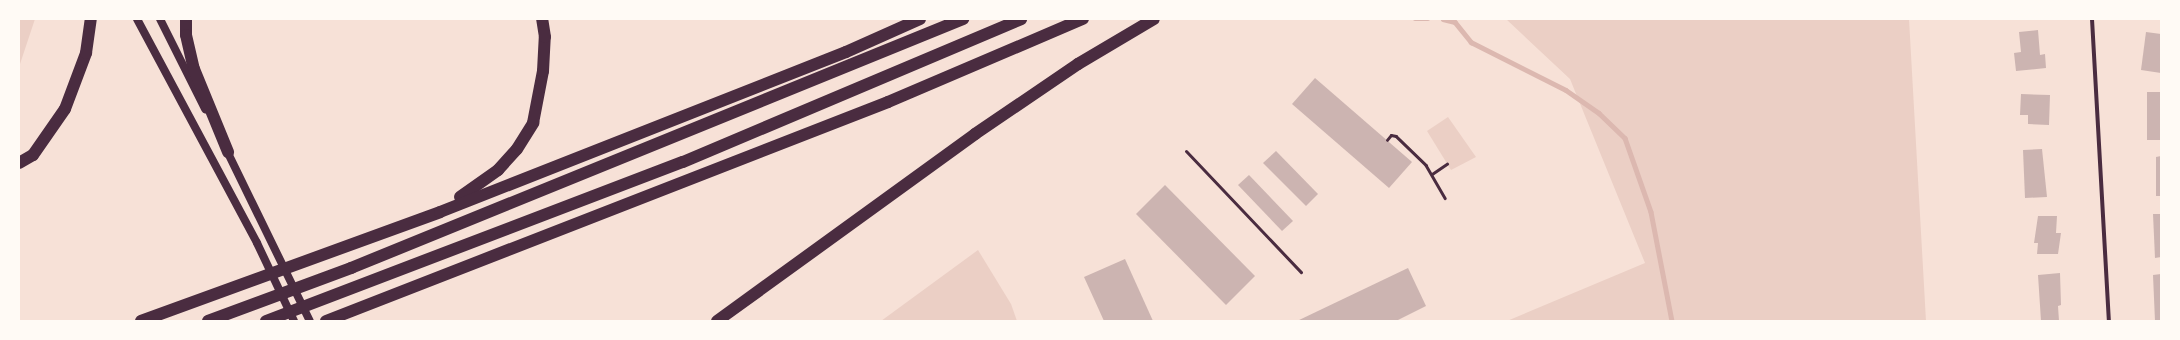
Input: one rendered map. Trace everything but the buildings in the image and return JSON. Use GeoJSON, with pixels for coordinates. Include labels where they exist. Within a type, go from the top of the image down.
{"type":"FeatureCollection","features":[{"type":"Feature","properties":{"kind":"highway"},"geometry":{"type":"LineString","coordinates":[[19,163],[33,154],[65,109],[86,53],[92,19]]}},
{"type":"Feature","properties":{"kind":"highway"},"geometry":{"type":"LineString","coordinates":[[186,19],[186,35],[194,69],[228,152]]}},
{"type":"Feature","properties":{"kind":"highway"},"geometry":{"type":"LineString","coordinates":[[405,224],[471,192],[498,170],[517,150],[533,123],[540,96],[545,37],[542,19]]}},
{"type":"Feature","properties":{"kind":"highway"},"geometry":{"type":"LineString","coordinates":[[141,321],[405,224],[846,52],[920,19]]}},
{"type":"Feature","properties":{"kind":"highway"},"geometry":{"type":"LineString","coordinates":[[214,319],[351,268],[963,19]]}},
{"type":"Feature","properties":{"kind":"highway"},"geometry":{"type":"LineString","coordinates":[[266,321],[683,162],[1021,19]]}},
{"type":"Feature","properties":{"kind":"highway"},"geometry":{"type":"LineString","coordinates":[[326,321],[888,102],[1083,19]]}},
{"type":"Feature","properties":{"kind":"highway"},"geometry":{"type":"LineString","coordinates":[[717,321],[976,134],[1078,64],[1154,19]]}},
{"type":"Feature","properties":{"kind":"main road"},"geometry":{"type":"LineString","coordinates":[[137,19],[257,243],[294,321]]}},
{"type":"Feature","properties":{"kind":"main road"},"geometry":{"type":"LineString","coordinates":[[160,19],[228,152],[310,321]]}},
{"type":"Feature","properties":{"kind":"street"},"geometry":{"type":"LineString","coordinates":[[2092,19],[2109,321]]}},
{"type":"Feature","properties":{"kind":"lane"},"geometry":{"type":"LineString","coordinates":[[1186,151],[1300,272]]}},
{"type":"Feature","properties":{"kind":"path"},"geometry":{"type":"LineString","coordinates":[[1387,140],[1391,135],[1396,136],[1426,165],[1445,198]]}},
{"type":"Feature","properties":{"kind":"path"},"geometry":{"type":"LineString","coordinates":[[1432,174],[1447,164]]}},
{"type":"Feature","properties":{"kind":"shaded area"},"geometry":{"type":"Polygon","coordinates":[[[19,19],[35,19],[19,67],[19,19]]]}},
{"type":"Feature","properties":{"kind":"shaded area"},"geometry":{"type":"Polygon","coordinates":[[[1506,19],[1909,19],[1926,321],[1507,321],[1645,263],[1570,79],[1506,19]]]}},
{"type":"Feature","properties":{"kind":"shaded area"},"geometry":{"type":"Polygon","coordinates":[[[1448,117],[1476,157],[1451,170],[1427,131],[1448,117]]]}},
{"type":"Feature","properties":{"kind":"shaded area"},"geometry":{"type":"Polygon","coordinates":[[[978,250],[1011,304],[1017,321],[881,321],[978,250]]]}},
{"type":"Feature","properties":{"kind":"waterway"},"geometry":{"type":"LineString","coordinates":[[1415,19],[1428,19]]}},
{"type":"Feature","properties":{"kind":"waterway"},"geometry":{"type":"LineString","coordinates":[[1443,19],[1455,22],[1471,42],[1566,90],[1599,113],[1625,138],[1651,212],[1672,321]]}}]}
